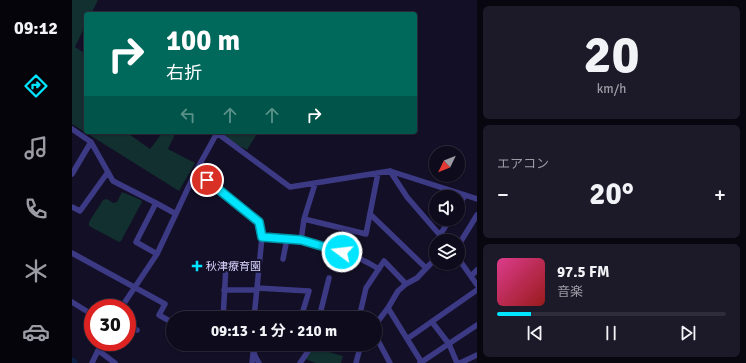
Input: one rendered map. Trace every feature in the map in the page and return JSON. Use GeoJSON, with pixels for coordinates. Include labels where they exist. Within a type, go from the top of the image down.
{"type":"FeatureCollection","features":[{"type":"Feature","properties":{"kind":"street"},"geometry":{"type":"LineString","coordinates":[[72,129],[91,142],[108,172],[118,184],[176,214]]}},
{"type":"Feature","properties":{"kind":"street"},"geometry":{"type":"LineString","coordinates":[[128,299],[157,254],[196,171],[216,134]]}},
{"type":"Feature","properties":{"kind":"street"},"geometry":{"type":"LineString","coordinates":[[218,134],[290,187],[390,171],[449,190]]}},
{"type":"Feature","properties":{"kind":"street"},"geometry":{"type":"LineString","coordinates":[[72,174],[91,142]]}},
{"type":"Feature","properties":{"kind":"street"},"geometry":{"type":"LineString","coordinates":[[196,171],[259,222],[262,237],[254,311]]}},
{"type":"Feature","properties":{"kind":"street"},"geometry":{"type":"LineString","coordinates":[[390,171],[407,197],[438,234]]}},
{"type":"Feature","properties":{"kind":"street"},"geometry":{"type":"LineString","coordinates":[[72,207],[80,211],[108,172]]}},
{"type":"Feature","properties":{"kind":"street"},"geometry":{"type":"LineString","coordinates":[[304,219],[366,234],[378,173]]}},
{"type":"Feature","properties":{"kind":"street"},"geometry":{"type":"LineString","coordinates":[[301,240],[304,219],[314,184]]}},
{"type":"Feature","properties":{"kind":"street"},"geometry":{"type":"LineString","coordinates":[[465,195],[477,199]]}},
{"type":"Feature","properties":{"kind":"street"},"geometry":{"type":"LineString","coordinates":[[156,203],[136,242],[157,254]]}},
{"type":"Feature","properties":{"kind":"street"},"geometry":{"type":"LineString","coordinates":[[370,214],[426,268]]}},
{"type":"Feature","properties":{"kind":"street"},"geometry":{"type":"LineString","coordinates":[[465,235],[477,215]]}},
{"type":"Feature","properties":{"kind":"street"},"geometry":{"type":"LineString","coordinates":[[262,237],[301,240],[362,258],[379,269]]}},
{"type":"Feature","properties":{"kind":"street"},"geometry":{"type":"LineString","coordinates":[[283,259],[286,239]]}},
{"type":"Feature","properties":{"kind":"street"},"geometry":{"type":"LineString","coordinates":[[72,253],[164,304],[158,315],[166,319]]}},
{"type":"Feature","properties":{"kind":"street"},"geometry":{"type":"LineString","coordinates":[[361,311],[366,288],[384,261],[406,284]]}},
{"type":"Feature","properties":{"kind":"street"},"geometry":{"type":"LineString","coordinates":[[382,316],[398,292],[406,284],[417,278],[429,265]]}},
{"type":"Feature","properties":{"kind":"street"},"geometry":{"type":"LineString","coordinates":[[223,311],[226,266],[259,267]]}},
{"type":"Feature","properties":{"kind":"street"},"geometry":{"type":"LineString","coordinates":[[465,268],[477,285]]}},
{"type":"Feature","properties":{"kind":"street"},"geometry":{"type":"LineString","coordinates":[[471,276],[477,270]]}},
{"type":"Feature","properties":{"kind":"street"},"geometry":{"type":"LineString","coordinates":[[322,311],[329,278]]}},
{"type":"Feature","properties":{"kind":"street"},"geometry":{"type":"LineString","coordinates":[[224,290],[257,289],[309,291],[301,311]]}},
{"type":"Feature","properties":{"kind":"street"},"geometry":{"type":"LineString","coordinates":[[407,339],[477,290]]}},
{"type":"Feature","properties":{"kind":"street"},"geometry":{"type":"LineString","coordinates":[[72,302],[84,309]]}},
{"type":"Feature","properties":{"kind":"street"},"geometry":{"type":"LineString","coordinates":[[388,308],[422,363],[477,325]]}},
{"type":"Feature","properties":{"kind":"street"},"geometry":{"type":"LineString","coordinates":[[432,322],[449,344],[459,363],[477,355]]}},
{"type":"Feature","properties":{"kind":"street"},"geometry":{"type":"LineString","coordinates":[[382,348],[390,363]]}},
{"type":"Feature","properties":{"kind":"street"},"geometry":{"type":"LineString","coordinates":[[92,363],[99,351],[115,363]]}},
{"type":"Feature","properties":{"kind":"street"},"geometry":{"type":"LineString","coordinates":[[252,363],[254,351]]}},
{"type":"Feature","properties":{"kind":"street"},"geometry":{"type":"LineString","coordinates":[[254,351],[255,356],[259,363]]}},
{"type":"Feature","properties":{"kind":"street"},"geometry":{"type":"LineString","coordinates":[[300,363],[308,351]]}},
{"type":"Feature","properties":{"kind":"street"},"geometry":{"type":"LineString","coordinates":[[356,363],[359,351]]}},
{"type":"Feature","properties":{"kind":"green space"},"geometry":{"type":"Polygon","coordinates":[[[72,0],[98,0],[92,12],[84,12],[84,28],[75,47],[84,53],[84,132],[72,124],[72,0]]]}},
{"type":"Feature","properties":{"kind":"green space"},"geometry":{"type":"Polygon","coordinates":[[[88,134],[129,134],[150,149],[161,134],[175,134],[168,149],[195,163],[179,191],[88,134]]]}},
{"type":"Feature","properties":{"kind":"green space"},"geometry":{"type":"Polygon","coordinates":[[[217,134],[257,134],[247,150],[217,134]]]}},
{"type":"Feature","properties":{"kind":"green space"},"geometry":{"type":"Polygon","coordinates":[[[122,192],[141,200],[142,202],[121,241],[119,242],[89,226],[89,222],[103,200],[107,199],[113,203],[117,202],[122,192]]]}},
{"type":"Feature","properties":{"kind":"green space"},"geometry":{"type":"Polygon","coordinates":[[[309,351],[325,351],[343,356],[341,363],[316,363],[305,359],[309,351]]]}},
{"type":"Feature","properties":{"kind":"place","name":"秋津療育園"},"geometry":{"type":"Point","coordinates":[197,266]}},
{"type":"Feature","properties":{"kind":"route"},"geometry":{"type":"LineString","coordinates":[[207,180],[241,209],[248,211],[259,222],[262,237],[301,240],[342,252]]}}]}
